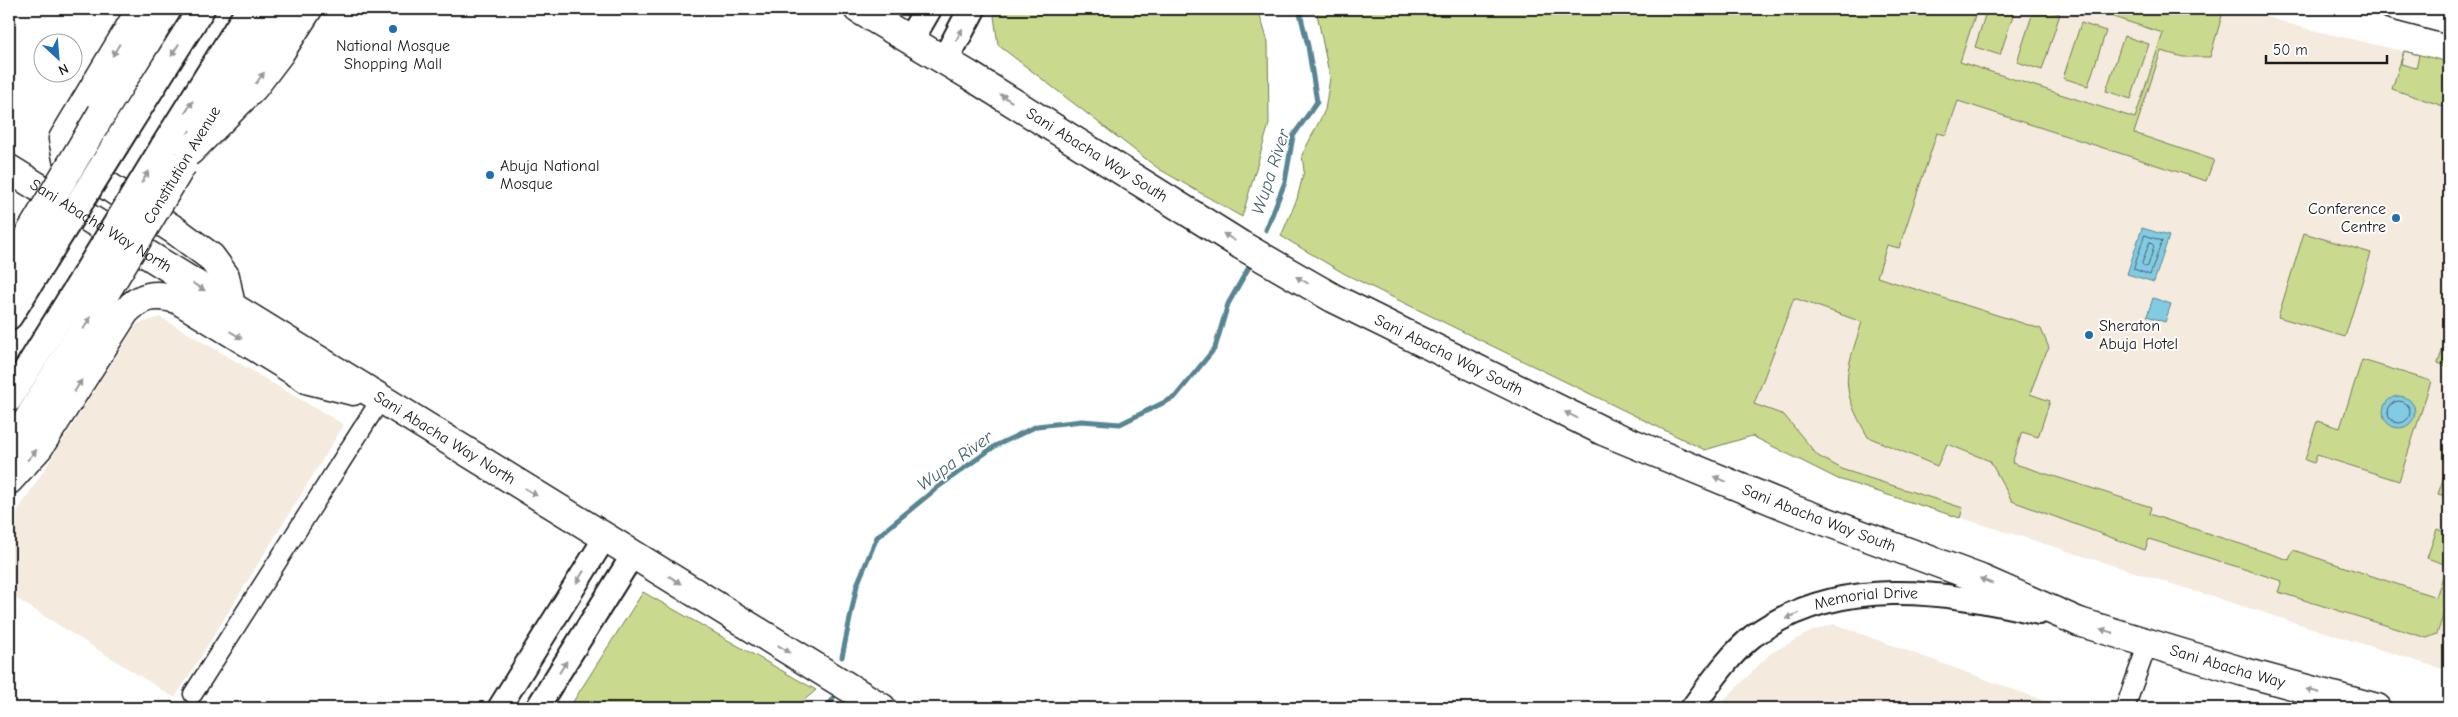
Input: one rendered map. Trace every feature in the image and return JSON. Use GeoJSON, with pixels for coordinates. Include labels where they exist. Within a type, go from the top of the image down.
{"type":"FeatureCollection","features":[{"type":"Feature","properties":{"kind":"main road"},"geometry":{"type":"LineString","coordinates":[[141,9],[63,139],[64,153],[68,159],[176,231],[211,257],[225,276],[231,306]]}},
{"type":"Feature","properties":{"kind":"main road"},"geometry":{"type":"LineString","coordinates":[[9,316],[25,259],[102,113],[167,9]]}},
{"type":"Feature","properties":{"kind":"main road"},"geometry":{"type":"LineString","coordinates":[[25,259],[126,128],[201,9]]}},
{"type":"Feature","properties":{"kind":"main road","name":"Constitution Avenue"},"geometry":{"type":"LineString","coordinates":[[178,155],[250,9]]}},
{"type":"Feature","properties":{"kind":"main road","name":"Constitution Avenue"},"geometry":{"type":"LineString","coordinates":[[11,396],[95,285],[178,155],[280,9]]}},
{"type":"Feature","properties":{"kind":"main road"},"geometry":{"type":"LineString","coordinates":[[178,155],[254,87],[279,54],[308,9]]}},
{"type":"Feature","properties":{"kind":"main road","name":"Sani Abacha Way South"},"geometry":{"type":"LineString","coordinates":[[858,9],[946,60],[1241,245],[1333,298],[1603,431],[1795,510],[1981,579],[2079,622]]}},
{"type":"Feature","properties":{"kind":"main road"},"geometry":{"type":"LineString","coordinates":[[910,40],[928,9]]}},
{"type":"Feature","properties":{"kind":"main road"},"geometry":{"type":"LineString","coordinates":[[946,60],[972,9]]}},
{"type":"Feature","properties":{"kind":"main road","name":"Sani Abacha Way North"},"geometry":{"type":"LineString","coordinates":[[9,169],[466,452],[634,553],[743,623],[882,708]]}},
{"type":"Feature","properties":{"kind":"main road","name":"Constitution Avenue"},"geometry":{"type":"LineString","coordinates":[[9,451],[43,419],[95,285]]}},
{"type":"Feature","properties":{"kind":"main road"},"geometry":{"type":"LineString","coordinates":[[9,480],[39,447],[43,419],[125,312],[135,302],[148,296],[163,295],[177,299],[309,380],[381,398]]}},
{"type":"Feature","properties":{"kind":"main road","name":"Sani Abacha Way"},"geometry":{"type":"LineString","coordinates":[[2079,622],[2377,708]]}},
{"type":"Feature","properties":{"kind":"street"},"geometry":{"type":"LineString","coordinates":[[2388,9],[2449,25]]}},
{"type":"Feature","properties":{"kind":"street"},"geometry":{"type":"LineString","coordinates":[[193,694],[381,398]]}},
{"type":"Feature","properties":{"kind":"street"},"geometry":{"type":"LineString","coordinates":[[499,708],[606,536]]}},
{"type":"Feature","properties":{"kind":"street"},"geometry":{"type":"LineString","coordinates":[[537,708],[634,553]]}},
{"type":"Feature","properties":{"kind":"street","name":"Memorial Drive"},"geometry":{"type":"LineString","coordinates":[[1692,708],[1725,664],[1753,637],[1780,621],[1832,600],[1867,593],[1916,592],[1984,601],[2079,622]]}},
{"type":"Feature","properties":{"kind":"street"},"geometry":{"type":"LineString","coordinates":[[2125,708],[2148,643]]}},
{"type":"Feature","properties":{"kind":"shaded area","name":"Sheraton Abuja Hotel"},"geometry":{"type":"Polygon","coordinates":[[[1785,9],[2238,9],[2308,29],[2449,62],[2449,671],[1838,479],[1752,436],[1705,235],[1785,9]]]}},
{"type":"Feature","properties":{"kind":"shaded area"},"geometry":{"type":"Polygon","coordinates":[[[160,317],[344,425],[175,698],[9,594],[9,525],[137,324],[160,317]]]}},
{"type":"Feature","properties":{"kind":"shaded area"},"geometry":{"type":"Polygon","coordinates":[[[1834,624],[2064,708],[1716,708],[1771,653],[1812,631],[1834,624]]]}},
{"type":"Feature","properties":{"kind":"green space"},"geometry":{"type":"Polygon","coordinates":[[[999,9],[1258,9],[1268,42],[1269,124],[1242,217],[1159,169],[998,45],[994,16],[999,9]]]}},
{"type":"Feature","properties":{"kind":"green space"},"geometry":{"type":"Polygon","coordinates":[[[1316,9],[1977,9],[1960,62],[2135,118],[2163,33],[2088,9],[2224,9],[2210,57],[2183,57],[2161,51],[2134,133],[2214,160],[2206,181],[1958,101],[1946,135],[1937,133],[1899,248],[1887,245],[1877,277],[2041,329],[2049,348],[2041,363],[2030,394],[2050,401],[2038,437],[2022,432],[2012,463],[2151,507],[2149,514],[2289,560],[2293,550],[2436,597],[2447,565],[2427,558],[2437,529],[2449,534],[2449,598],[2437,634],[2427,638],[2278,592],[2282,581],[2149,539],[2145,550],[2012,501],[1990,461],[1947,444],[1937,466],[1868,437],[1852,405],[1847,380],[1862,322],[1794,298],[1754,404],[1784,415],[1818,456],[1844,470],[1963,508],[1960,518],[1838,479],[1752,436],[1705,450],[1345,274],[1281,236],[1297,199],[1304,171],[1302,155],[1325,110],[1330,78],[1316,9]]]}},
{"type":"Feature","properties":{"kind":"green space"},"geometry":{"type":"Polygon","coordinates":[[[1987,9],[2015,9],[2000,55],[1975,47],[1987,9]]]}},
{"type":"Feature","properties":{"kind":"green space"},"geometry":{"type":"Polygon","coordinates":[[[2034,9],[2043,9],[2060,14],[2042,70],[2017,62],[2034,9]]]}},
{"type":"Feature","properties":{"kind":"green space"},"geometry":{"type":"Polygon","coordinates":[[[2081,23],[2106,31],[2088,86],[2063,78],[2081,23]]]}},
{"type":"Feature","properties":{"kind":"green space"},"geometry":{"type":"Polygon","coordinates":[[[2124,36],[2149,44],[2131,99],[2106,91],[2124,36]]]}},
{"type":"Feature","properties":{"kind":"green space"},"geometry":{"type":"Polygon","coordinates":[[[2404,51],[2449,62],[2449,108],[2392,89],[2404,51]],[[2404,51],[2401,64],[2416,68],[2419,55],[2404,51]]]}},
{"type":"Feature","properties":{"kind":"green space"},"geometry":{"type":"Polygon","coordinates":[[[2304,233],[2371,253],[2345,337],[2278,317],[2304,233]]]}},
{"type":"Feature","properties":{"kind":"green space"},"geometry":{"type":"Polygon","coordinates":[[[2449,331],[2449,367],[2438,363],[2449,331]]]}},
{"type":"Feature","properties":{"kind":"green space"},"geometry":{"type":"Polygon","coordinates":[[[2362,360],[2431,381],[2399,481],[2317,455],[2314,463],[2305,460],[2317,421],[2340,428],[2362,360]]]}},
{"type":"Feature","properties":{"kind":"green space"},"geometry":{"type":"Polygon","coordinates":[[[2446,471],[2449,472],[2449,497],[2438,494],[2446,471]]]}},
{"type":"Feature","properties":{"kind":"green space"},"geometry":{"type":"Polygon","coordinates":[[[643,592],[816,690],[795,708],[569,708],[643,592]]]}},
{"type":"Feature","properties":{"kind":"water"},"geometry":{"type":"Polygon","coordinates":[[[2142,228],[2169,236],[2154,282],[2127,274],[2142,228]]]}},
{"type":"Feature","properties":{"kind":"water"},"geometry":{"type":"Polygon","coordinates":[[[2153,298],[2171,304],[2165,322],[2147,316],[2153,298]]]}},
{"type":"Feature","properties":{"kind":"water"},"geometry":{"type":"Polygon","coordinates":[[[2399,396],[2411,400],[2415,412],[2411,424],[2399,428],[2387,424],[2383,412],[2387,400],[2399,396]]]}},
{"type":"Feature","properties":{"kind":"waterway","name":"Wupa River"},"geometry":{"type":"LineString","coordinates":[[1266,230],[1285,182],[1293,136],[1317,102],[1308,46],[1299,9]]}},
{"type":"Feature","properties":{"kind":"waterway","name":"Wupa River"},"geometry":{"type":"LineString","coordinates":[[842,657],[857,585],[877,537],[938,487],[995,446],[1037,426],[1082,421],[1120,424],[1175,397],[1215,348],[1228,304],[1249,267]]}},
{"type":"Feature","properties":{"kind":"waterway","name":"Wupa River"},"geometry":{"type":"LineString","coordinates":[[826,708],[833,698]]}},
{"type":"Feature","properties":{"kind":"place","name":"National Mosque Shopping Mall"},"geometry":{"type":"Point","coordinates":[393,29]}},
{"type":"Feature","properties":{"kind":"place","name":"Abuja National Mosque"},"geometry":{"type":"Point","coordinates":[490,175]}},
{"type":"Feature","properties":{"kind":"place","name":"Conference Centre"},"geometry":{"type":"Point","coordinates":[2396,218]}},
{"type":"Feature","properties":{"kind":"place","name":"Sheraton Abuja Hotel"},"geometry":{"type":"Point","coordinates":[2089,335]}}]}
